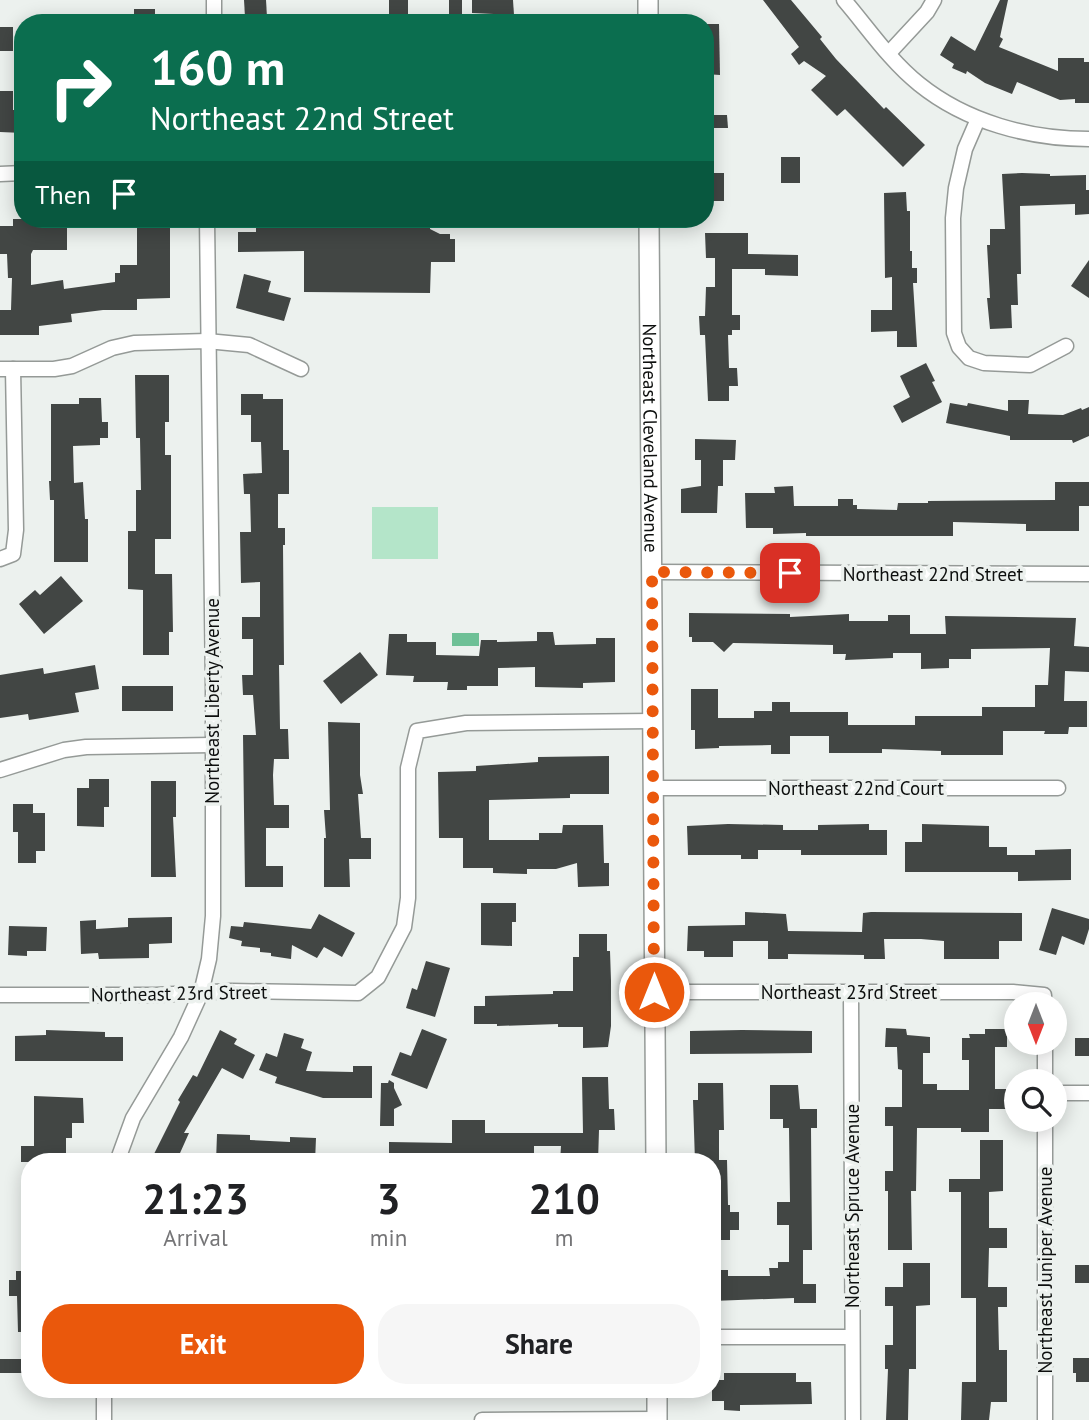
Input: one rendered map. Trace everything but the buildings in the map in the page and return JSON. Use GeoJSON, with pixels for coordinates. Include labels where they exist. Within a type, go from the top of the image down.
{"type":"FeatureCollection","features":[{"type":"Feature","properties":{"kind":"street"},"geometry":{"type":"LineString","coordinates":[[844,0],[920,85],[942,100],[978,119],[1018,131],[1089,139]]}},
{"type":"Feature","properties":{"kind":"street"},"geometry":{"type":"LineString","coordinates":[[889,53],[927,12],[934,0]]}},
{"type":"Feature","properties":{"kind":"street"},"geometry":{"type":"LineString","coordinates":[[978,119],[959,171],[953,218],[954,332],[959,347],[969,358],[984,363],[1030,365],[1066,346]]}},
{"type":"Feature","properties":{"kind":"street","name":"Northeast Liberty Avenue"},"geometry":{"type":"LineString","coordinates":[[120,1153],[134,1118],[171,1058],[201,993],[209,959],[213,916],[207,228]]}},
{"type":"Feature","properties":{"kind":"street","name":"Northeast Cleveland Avenue"},"geometry":{"type":"LineString","coordinates":[[649,228],[656,1153]]}},
{"type":"Feature","properties":{"kind":"street"},"geometry":{"type":"LineString","coordinates":[[7,557],[16,530],[6,369],[54,369],[72,366],[112,348],[134,343],[207,341],[248,345],[301,369]]}},
{"type":"Feature","properties":{"kind":"street","name":"Northeast 22nd Street"},"geometry":{"type":"LineString","coordinates":[[652,572],[1089,574]]}},
{"type":"Feature","properties":{"kind":"street","name":"Northeast 23rd Street"},"geometry":{"type":"LineString","coordinates":[[0,995],[358,993],[378,977],[404,927],[408,898],[408,768],[417,731],[466,723],[652,721]]}},
{"type":"Feature","properties":{"kind":"street"},"geometry":{"type":"LineString","coordinates":[[0,770],[52,753],[86,747],[212,745]]}},
{"type":"Feature","properties":{"kind":"street","name":"Northeast 22nd Court"},"geometry":{"type":"LineString","coordinates":[[653,788],[1058,788]]}},
{"type":"Feature","properties":{"kind":"street","name":"Northeast 23rd Street"},"geometry":{"type":"LineString","coordinates":[[654,992],[1004,992]]}},
{"type":"Feature","properties":{"kind":"street","name":"Northeast Spruce Avenue"},"geometry":{"type":"LineString","coordinates":[[851,993],[853,1420]]}},
{"type":"Feature","properties":{"kind":"street"},"geometry":{"type":"LineString","coordinates":[[1067,1093],[1089,1093]]}},
{"type":"Feature","properties":{"kind":"street","name":"Northeast Juniper Avenue"},"geometry":{"type":"LineString","coordinates":[[1045,1132],[1045,1420]]}},
{"type":"Feature","properties":{"kind":"street"},"geometry":{"type":"LineString","coordinates":[[721,1337],[852,1337]]}},
{"type":"Feature","properties":{"kind":"street"},"geometry":{"type":"LineString","coordinates":[[104,1398],[104,1420]]}},
{"type":"Feature","properties":{"kind":"street"},"geometry":{"type":"LineString","coordinates":[[482,1420],[657,1420],[657,1398]]}},
{"type":"Feature","properties":{"kind":"shaded area"},"geometry":{"type":"Polygon","coordinates":[[[372,507],[438,507],[438,559],[372,559],[372,507]]]}},
{"type":"Feature","properties":{"kind":"shaded area"},"geometry":{"type":"Polygon","coordinates":[[[452,633],[479,633],[479,646],[452,646],[452,633]]]}},
{"type":"Feature","properties":{"kind":"route"},"geometry":{"type":"LineString","coordinates":[[654,992],[652,572],[790,573]]}}]}
